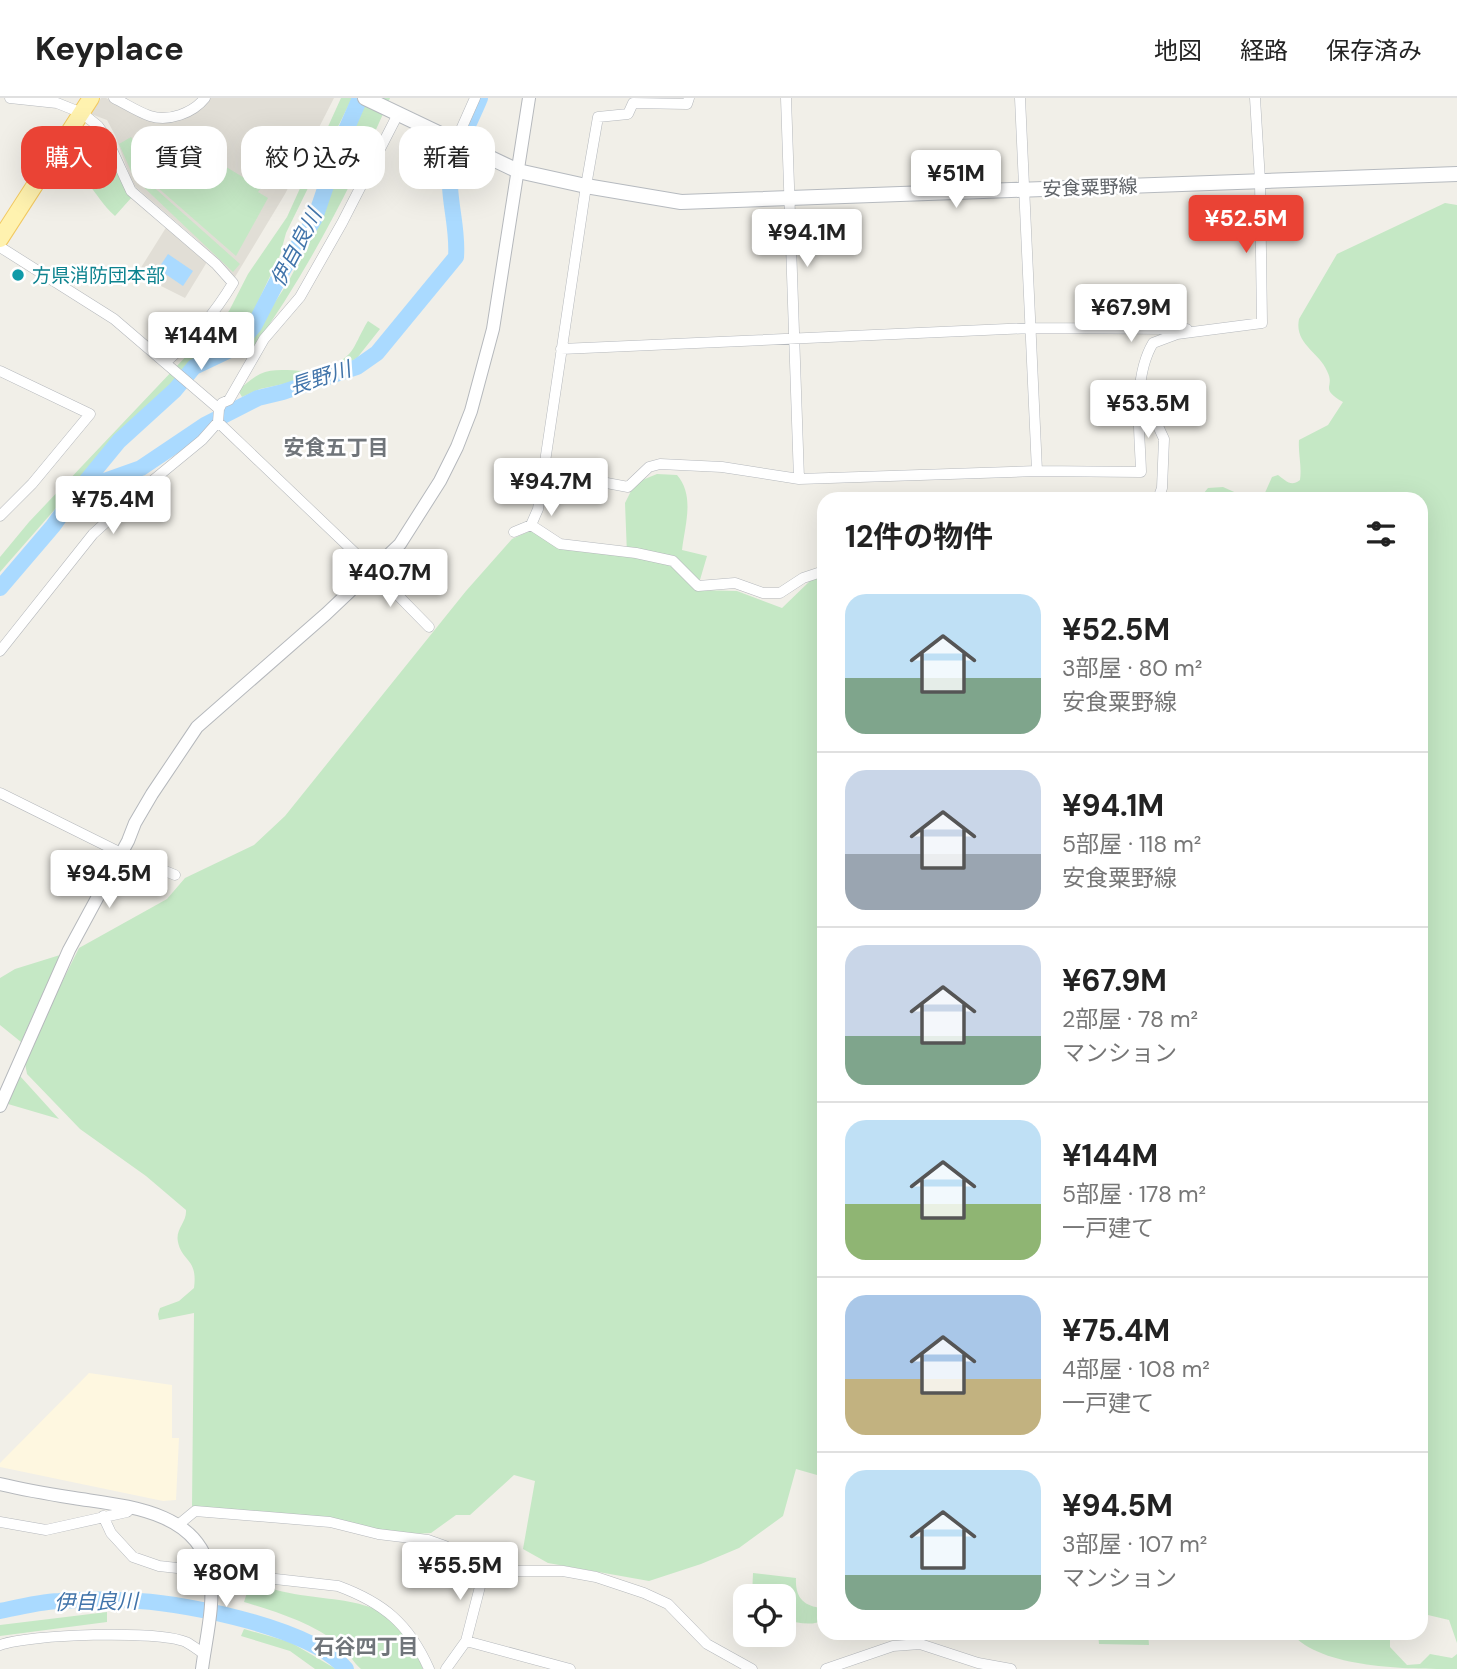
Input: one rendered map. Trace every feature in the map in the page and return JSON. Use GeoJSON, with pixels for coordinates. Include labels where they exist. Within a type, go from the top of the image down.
{"type":"FeatureCollection","features":[{"type":"Feature","properties":{"kind":"main road"},"geometry":{"type":"LineString","coordinates":[[0,239],[91,98]]}},
{"type":"Feature","properties":{"kind":"main road","name":"安食粟野線"},"geometry":{"type":"LineString","coordinates":[[365,98],[421,126]]}},
{"type":"Feature","properties":{"kind":"main road","name":"安食粟野線"},"geometry":{"type":"LineString","coordinates":[[495,161],[518,171],[681,202],[1457,174]]}},
{"type":"Feature","properties":{"kind":"street"},"geometry":{"type":"LineString","coordinates":[[10,98],[57,103],[82,113],[98,126],[106,137],[131,191],[216,264],[233,283],[219,306],[167,363]]}},
{"type":"Feature","properties":{"kind":"street"},"geometry":{"type":"LineString","coordinates":[[114,98],[151,116],[169,117],[197,108],[205,98]]}},
{"type":"Feature","properties":{"kind":"street"},"geometry":{"type":"LineString","coordinates":[[467,126],[475,98]]}},
{"type":"Feature","properties":{"kind":"street"},"geometry":{"type":"LineString","coordinates":[[0,1106],[68,950],[158,783],[197,727],[326,614],[400,544],[440,481],[471,411],[493,329],[528,98]]}},
{"type":"Feature","properties":{"kind":"street"},"geometry":{"type":"LineString","coordinates":[[514,532],[531,525],[538,509],[598,117],[628,114],[633,103],[687,104],[689,98]]}},
{"type":"Feature","properties":{"kind":"street"},"geometry":{"type":"LineString","coordinates":[[786,98],[799,479]]}},
{"type":"Feature","properties":{"kind":"street"},"geometry":{"type":"LineString","coordinates":[[1020,98],[1037,471]]}},
{"type":"Feature","properties":{"kind":"street"},"geometry":{"type":"LineString","coordinates":[[543,471],[628,487],[649,467],[660,464],[722,467],[799,479],[1037,471],[1141,472],[1140,385],[1144,362],[1153,343],[1177,334],[1262,323],[1260,181],[1255,98]]}},
{"type":"Feature","properties":{"kind":"street"},"geometry":{"type":"LineString","coordinates":[[216,406],[229,400],[264,339],[300,297],[342,223],[394,113]]}},
{"type":"Feature","properties":{"kind":"street"},"geometry":{"type":"LineString","coordinates":[[0,247],[114,319],[216,406],[218,422],[429,627]]}},
{"type":"Feature","properties":{"kind":"street"},"geometry":{"type":"LineString","coordinates":[[561,349],[1031,328],[1231,328]]}},
{"type":"Feature","properties":{"kind":"street"},"geometry":{"type":"LineString","coordinates":[[0,371],[90,414],[32,484],[0,516]]}},
{"type":"Feature","properties":{"kind":"street"},"geometry":{"type":"LineString","coordinates":[[1140,385],[1164,439],[1161,492]]}},
{"type":"Feature","properties":{"kind":"street"},"geometry":{"type":"LineString","coordinates":[[0,651],[93,534],[202,440],[218,422]]}},
{"type":"Feature","properties":{"kind":"street"},"geometry":{"type":"LineString","coordinates":[[531,525],[560,544],[636,553],[673,561],[698,586],[734,583],[763,593],[780,593],[803,578],[817,574]]}},
{"type":"Feature","properties":{"kind":"street"},"geometry":{"type":"LineString","coordinates":[[0,793],[121,853],[175,875]]}},
{"type":"Feature","properties":{"kind":"street"},"geometry":{"type":"LineString","coordinates":[[0,1484],[33,1492],[132,1507],[156,1514],[178,1525],[198,1543],[206,1558],[209,1572],[209,1618],[202,1669]]}},
{"type":"Feature","properties":{"kind":"street"},"geometry":{"type":"LineString","coordinates":[[0,1522],[46,1530],[127,1513],[132,1507]]}},
{"type":"Feature","properties":{"kind":"street"},"geometry":{"type":"LineString","coordinates":[[178,1525],[195,1511],[330,1522],[378,1534],[428,1540],[445,1546],[484,1571],[563,1571],[596,1577],[645,1592],[668,1604],[707,1644],[752,1669]]}},
{"type":"Feature","properties":{"kind":"street"},"geometry":{"type":"LineString","coordinates":[[103,1516],[111,1533],[133,1557],[159,1566],[338,1586],[365,1596],[403,1625],[419,1647],[429,1669]]}},
{"type":"Feature","properties":{"kind":"street"},"geometry":{"type":"LineString","coordinates":[[446,1669],[466,1641],[484,1571]]}},
{"type":"Feature","properties":{"kind":"street"},"geometry":{"type":"LineString","coordinates":[[0,1645],[61,1637],[148,1636],[185,1642],[205,1650]]}},
{"type":"Feature","properties":{"kind":"street"},"geometry":{"type":"LineString","coordinates":[[466,1641],[570,1669]]}},
{"type":"Feature","properties":{"kind":"street"},"geometry":{"type":"LineString","coordinates":[[826,1669],[893,1646],[919,1644],[978,1664],[1011,1669]]}},
{"type":"Feature","properties":{"kind":"shaded area"},"geometry":{"type":"Polygon","coordinates":[[[101,98],[148,119],[169,122],[197,112],[206,98],[334,98],[320,126],[241,126],[241,189],[288,189],[235,277],[138,189],[227,189],[227,126],[131,126],[131,179],[117,141],[117,126],[110,126],[107,120],[91,114],[101,98]]]}},
{"type":"Feature","properties":{"kind":"shaded area"},"geometry":{"type":"Polygon","coordinates":[[[85,119],[91,126],[80,126],[85,119]]]}},
{"type":"Feature","properties":{"kind":"shaded area"},"geometry":{"type":"Polygon","coordinates":[[[167,226],[207,262],[185,298],[137,274],[167,226]]]}},
{"type":"Feature","properties":{"kind":"shaded area"},"geometry":{"type":"Polygon","coordinates":[[[89,1373],[172,1385],[172,1438],[179,1438],[176,1500],[163,1501],[0,1467],[0,1463],[89,1373]]]}},
{"type":"Feature","properties":{"kind":"green space"},"geometry":{"type":"Polygon","coordinates":[[[341,98],[352,98],[338,126],[328,126],[341,98]]]}},
{"type":"Feature","properties":{"kind":"green space"},"geometry":{"type":"Polygon","coordinates":[[[367,98],[390,98],[377,126],[356,126],[367,98]]]}},
{"type":"Feature","properties":{"kind":"green space"},"geometry":{"type":"Polygon","coordinates":[[[131,137],[131,171],[119,144],[131,137]]]}},
{"type":"Feature","properties":{"kind":"green space"},"geometry":{"type":"Polygon","coordinates":[[[227,167],[241,176],[241,189],[260,189],[258,192],[268,198],[236,256],[159,189],[227,189],[227,167]]]}},
{"type":"Feature","properties":{"kind":"green space"},"geometry":{"type":"Polygon","coordinates":[[[117,172],[132,197],[115,216],[92,189],[117,189],[117,172]]]}},
{"type":"Feature","properties":{"kind":"green space"},"geometry":{"type":"Polygon","coordinates":[[[146,189],[156,189],[240,264],[233,272],[146,189]]]}},
{"type":"Feature","properties":{"kind":"green space"},"geometry":{"type":"Polygon","coordinates":[[[300,189],[308,189],[247,325],[211,354],[199,359],[98,460],[0,572],[0,557],[29,522],[229,311],[248,274],[287,217],[300,189]]]}},
{"type":"Feature","properties":{"kind":"green space"},"geometry":{"type":"Polygon","coordinates":[[[331,189],[348,189],[291,291],[251,351],[244,348],[287,284],[311,239],[331,189]]]}},
{"type":"Feature","properties":{"kind":"green space"},"geometry":{"type":"Polygon","coordinates":[[[1445,203],[1457,205],[1457,1643],[1449,1620],[1428,1615],[1428,492],[1265,492],[1272,477],[1278,475],[1291,483],[1300,480],[1299,440],[1328,425],[1343,402],[1329,390],[1327,371],[1304,341],[1298,328],[1299,319],[1337,254],[1445,203]]]}},
{"type":"Feature","properties":{"kind":"green space"},"geometry":{"type":"Polygon","coordinates":[[[368,321],[380,329],[357,358],[325,375],[260,389],[242,397],[238,390],[257,376],[270,371],[314,370],[338,363],[351,352],[368,321]]]}},
{"type":"Feature","properties":{"kind":"green space"},"geometry":{"type":"Polygon","coordinates":[[[657,474],[677,475],[683,483],[687,511],[682,550],[707,556],[697,590],[737,591],[782,608],[811,580],[817,579],[817,1475],[796,1469],[783,1516],[739,1548],[649,1581],[548,1563],[523,1549],[535,1481],[514,1475],[470,1515],[456,1515],[431,1533],[398,1535],[192,1506],[194,1313],[159,1320],[158,1314],[160,1308],[179,1301],[194,1288],[194,1271],[178,1242],[179,1229],[186,1210],[146,1176],[80,1129],[27,1074],[24,1058],[79,948],[167,899],[185,878],[254,845],[285,816],[466,591],[512,539],[530,531],[582,547],[627,554],[625,503],[635,483],[657,474]]]}},
{"type":"Feature","properties":{"kind":"green space"},"geometry":{"type":"Polygon","coordinates":[[[1223,487],[1234,492],[1205,492],[1208,488],[1223,487]]]}},
{"type":"Feature","properties":{"kind":"green space"},"geometry":{"type":"Polygon","coordinates":[[[60,955],[21,1042],[0,1025],[0,978],[15,969],[60,955]]]}},
{"type":"Feature","properties":{"kind":"green space"},"geometry":{"type":"Polygon","coordinates":[[[20,1076],[59,1119],[8,1104],[20,1076]]]}},
{"type":"Feature","properties":{"kind":"green space"},"geometry":{"type":"Polygon","coordinates":[[[753,1573],[796,1578],[796,1584],[753,1584],[753,1573]]]}},
{"type":"Feature","properties":{"kind":"green space"},"geometry":{"type":"Polygon","coordinates":[[[251,1580],[276,1590],[364,1605],[381,1612],[397,1624],[411,1643],[423,1669],[361,1669],[339,1644],[317,1630],[244,1602],[251,1580]]]}},
{"type":"Feature","properties":{"kind":"green space"},"geometry":{"type":"Polygon","coordinates":[[[796,1585],[802,1600],[817,1607],[817,1622],[796,1622],[796,1585]]]}},
{"type":"Feature","properties":{"kind":"green space"},"geometry":{"type":"Polygon","coordinates":[[[107,1612],[107,1622],[0,1636],[0,1625],[107,1612]]]}},
{"type":"Feature","properties":{"kind":"green space"},"geometry":{"type":"Polygon","coordinates":[[[244,1629],[290,1642],[336,1669],[315,1669],[290,1651],[241,1636],[244,1629]]]}},
{"type":"Feature","properties":{"kind":"green space"},"geometry":{"type":"Polygon","coordinates":[[[1099,1640],[1149,1640],[1149,1645],[1099,1644],[1099,1640]]]}},
{"type":"Feature","properties":{"kind":"green space"},"geometry":{"type":"Polygon","coordinates":[[[1299,1640],[1390,1640],[1390,1647],[1407,1665],[1420,1664],[1430,1654],[1452,1658],[1457,1654],[1457,1669],[1367,1664],[1323,1654],[1299,1640]]]}},
{"type":"Feature","properties":{"kind":"water"},"geometry":{"type":"Polygon","coordinates":[[[168,254],[193,271],[183,286],[158,269],[168,254]]]}},
{"type":"Feature","properties":{"kind":"waterway","name":"伊自良川"},"geometry":{"type":"LineString","coordinates":[[0,588],[53,526],[119,441],[175,390],[194,367],[236,347],[254,326],[284,268],[315,218],[342,139],[360,98]]}},
{"type":"Feature","properties":{"kind":"waterway","name":"長野川"},"geometry":{"type":"LineString","coordinates":[[79,490],[141,468],[205,425],[258,398],[357,367],[377,353],[456,257],[450,176],[456,153],[480,98]]}},
{"type":"Feature","properties":{"kind":"waterway","name":"伊自良川"},"geometry":{"type":"LineString","coordinates":[[0,1611],[44,1602],[89,1600],[139,1601],[189,1607],[280,1631],[330,1655],[346,1669]]}},
{"type":"Feature","properties":{"kind":"place","name":"方県消防団本部"},"geometry":{"type":"Point","coordinates":[18,275]}},
{"type":"Feature","properties":{"kind":"district","name":"安食五丁目"},"geometry":{"type":"Point","coordinates":[336,448]}},
{"type":"Feature","properties":{"kind":"district","name":"石谷四丁目"},"geometry":{"type":"Point","coordinates":[366,1647]}}]}
